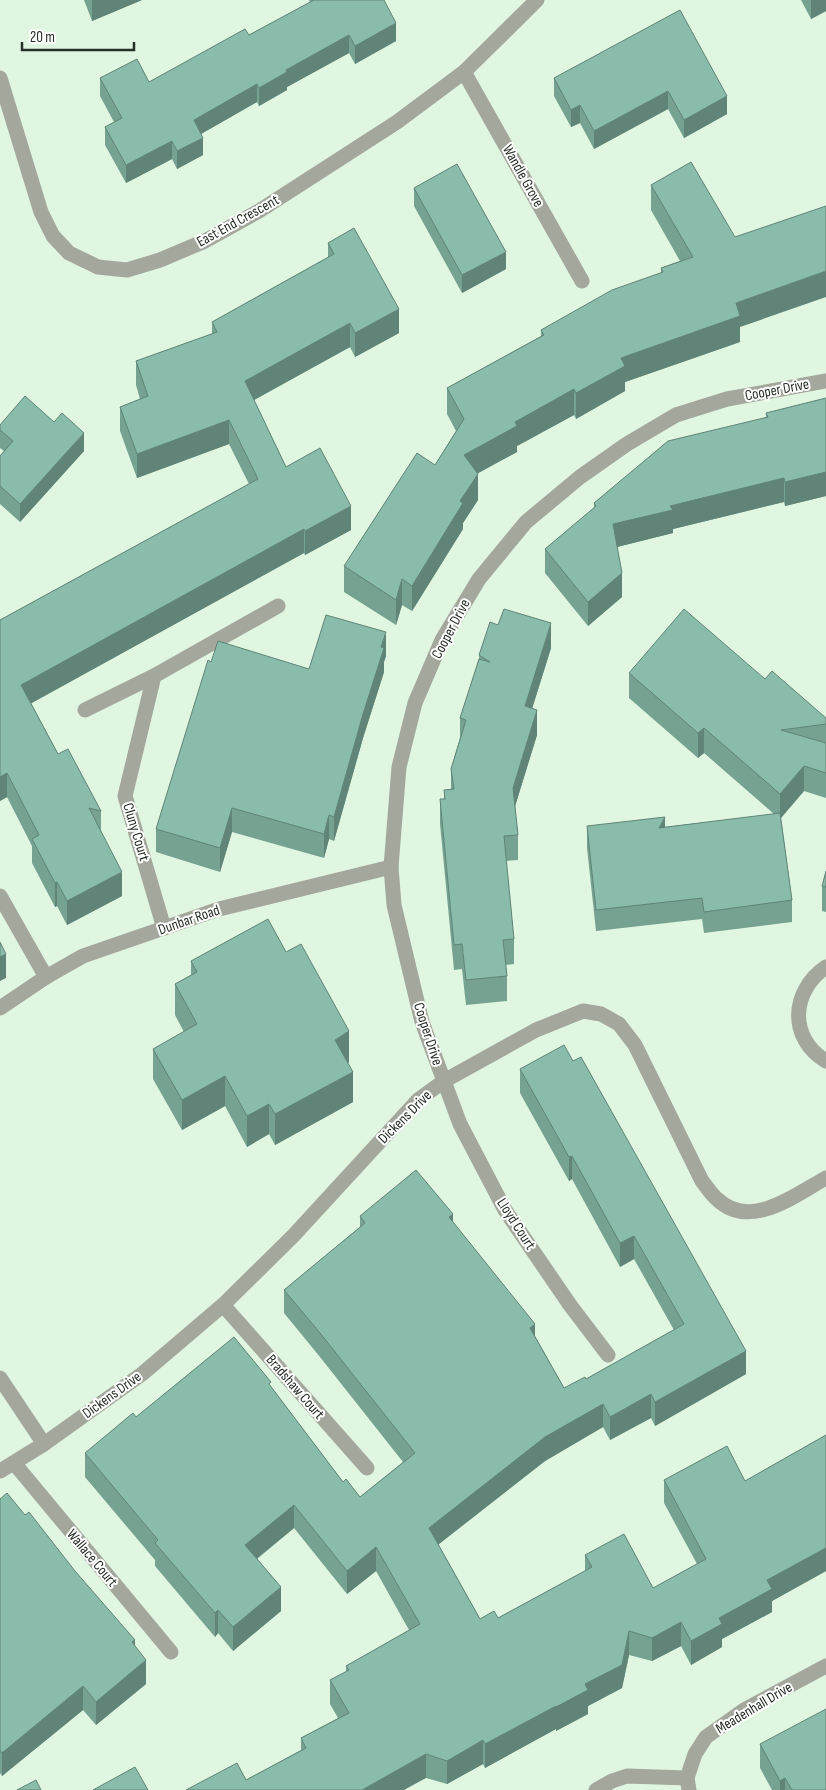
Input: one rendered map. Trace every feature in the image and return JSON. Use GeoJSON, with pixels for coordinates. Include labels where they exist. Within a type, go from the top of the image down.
{"type":"FeatureCollection","features":[{"type":"Feature","properties":{"kind":"street","name":"East End Crescent"},"geometry":{"type":"LineString","coordinates":[[0,78],[41,212],[53,236],[70,253],[98,267],[127,270],[160,260],[205,241],[259,211],[397,122],[464,72],[537,0]]}},
{"type":"Feature","properties":{"kind":"street","name":"Wandle Grove"},"geometry":{"type":"LineString","coordinates":[[464,72],[582,281]]}},
{"type":"Feature","properties":{"kind":"street","name":"Cooper Drive"},"geometry":{"type":"LineString","coordinates":[[444,1081],[422,1022],[408,970],[394,905],[391,866],[399,767],[415,703],[442,640],[479,579],[526,522],[580,478],[628,444],[676,416],[727,399],[826,381]]}},
{"type":"Feature","properties":{"kind":"street"},"geometry":{"type":"LineString","coordinates":[[85,710],[154,676],[278,606]]}},
{"type":"Feature","properties":{"kind":"street","name":"Cluny Court"},"geometry":{"type":"LineString","coordinates":[[154,676],[125,796],[164,928]]}},
{"type":"Feature","properties":{"kind":"street","name":"Dunbar Road"},"geometry":{"type":"LineString","coordinates":[[0,1008],[46,977],[83,956],[219,909],[391,866]]}},
{"type":"Feature","properties":{"kind":"street"},"geometry":{"type":"LineString","coordinates":[[0,896],[46,977]]}},
{"type":"Feature","properties":{"kind":"street"},"geometry":{"type":"LineString","coordinates":[[826,966],[810,980],[804,989],[798,1010],[799,1022],[805,1041],[819,1057],[826,1061]]}},
{"type":"Feature","properties":{"kind":"street","name":"Dickens Drive"},"geometry":{"type":"LineString","coordinates":[[0,1471],[44,1444],[142,1374],[223,1305],[294,1235],[418,1100],[444,1081],[536,1030],[583,1011],[601,1014],[619,1024],[634,1045],[702,1181],[716,1199],[731,1210],[751,1212],[772,1208],[826,1178]]}},
{"type":"Feature","properties":{"kind":"street","name":"Lloyd Court"},"geometry":{"type":"LineString","coordinates":[[444,1081],[460,1124],[505,1210],[570,1306],[608,1354]]}},
{"type":"Feature","properties":{"kind":"street","name":"Bradshaw Court"},"geometry":{"type":"LineString","coordinates":[[223,1305],[367,1468]]}},
{"type":"Feature","properties":{"kind":"street"},"geometry":{"type":"LineString","coordinates":[[0,1378],[44,1444]]}},
{"type":"Feature","properties":{"kind":"street","name":"Wallace Court"},"geometry":{"type":"LineString","coordinates":[[14,1463],[171,1652]]}},
{"type":"Feature","properties":{"kind":"street","name":"Meadenhall Drive"},"geometry":{"type":"LineString","coordinates":[[688,1784],[695,1754],[706,1737],[744,1710],[826,1666]]}},
{"type":"Feature","properties":{"kind":"street"},"geometry":{"type":"LineString","coordinates":[[596,1790],[612,1781],[627,1776],[688,1784]]}},
{"type":"Feature","properties":{"kind":"building"},"geometry":{"type":"Polygon","coordinates":[[[314,0],[384,0],[396,23],[355,46],[349,35],[286,70],[287,72],[259,88],[257,84],[194,120],[203,138],[177,151],[172,141],[126,165],[105,127],[122,118],[100,78],[137,59],[149,82],[245,29],[249,35],[314,0]]]}},
{"type":"Feature","properties":{"kind":"building"},"geometry":{"type":"Polygon","coordinates":[[[680,10],[727,96],[684,120],[668,91],[594,131],[580,105],[571,110],[554,78],[680,10]]]}},
{"type":"Feature","properties":{"kind":"building"},"geometry":{"type":"Polygon","coordinates":[[[691,162],[735,237],[826,206],[826,271],[736,303],[740,316],[621,358],[625,366],[576,393],[574,389],[515,422],[517,426],[464,455],[478,474],[460,501],[463,503],[412,586],[402,579],[396,600],[344,566],[417,453],[435,465],[464,419],[447,388],[544,335],[541,330],[612,290],[663,272],[661,268],[693,257],[651,185],[691,162]]]}},
{"type":"Feature","properties":{"kind":"building"},"geometry":{"type":"Polygon","coordinates":[[[457,164],[506,252],[462,275],[414,188],[457,164]]]}},
{"type":"Feature","properties":{"kind":"building"},"geometry":{"type":"Polygon","coordinates":[[[354,228],[399,309],[355,333],[350,323],[245,381],[286,467],[320,448],[351,506],[305,531],[304,529],[21,685],[58,754],[68,749],[101,811],[89,808],[122,872],[67,901],[57,882],[55,883],[32,839],[39,835],[7,773],[0,777],[0,620],[258,479],[229,420],[137,454],[120,407],[148,396],[136,361],[217,332],[212,322],[334,254],[328,243],[354,228]]]}},
{"type":"Feature","properties":{"kind":"building"},"geometry":{"type":"Polygon","coordinates":[[[25,396],[54,422],[62,413],[84,433],[20,504],[0,486],[0,456],[13,441],[0,430],[0,425],[25,396]]]}},
{"type":"Feature","properties":{"kind":"building"},"geometry":{"type":"Polygon","coordinates":[[[826,398],[826,472],[785,482],[784,478],[670,506],[673,510],[613,524],[622,573],[588,602],[545,549],[596,506],[594,503],[668,441],[768,417],[766,413],[826,398]]]}},
{"type":"Feature","properties":{"kind":"building"},"geometry":{"type":"Polygon","coordinates":[[[504,609],[551,623],[525,706],[537,710],[513,788],[518,835],[504,836],[514,939],[503,940],[507,976],[466,980],[462,944],[454,945],[440,799],[445,799],[444,790],[454,789],[451,769],[466,720],[460,718],[479,659],[490,662],[479,655],[490,622],[498,625],[504,609]]]}},
{"type":"Feature","properties":{"kind":"building"},"geometry":{"type":"Polygon","coordinates":[[[684,609],[765,679],[772,671],[826,718],[826,724],[781,730],[826,743],[826,773],[804,766],[780,794],[704,728],[698,733],[629,673],[684,609]]]}},
{"type":"Feature","properties":{"kind":"building"},"geometry":{"type":"Polygon","coordinates":[[[326,615],[386,632],[381,647],[384,648],[334,817],[329,815],[324,834],[232,808],[220,848],[156,829],[208,660],[211,662],[218,641],[309,669],[326,615]]]}},
{"type":"Feature","properties":{"kind":"building"},"geometry":{"type":"Polygon","coordinates":[[[780,813],[792,900],[704,912],[702,898],[596,910],[587,826],[665,817],[659,828],[780,813]]]}},
{"type":"Feature","properties":{"kind":"building"},"geometry":{"type":"Polygon","coordinates":[[[826,871],[826,887],[822,886],[826,871]]]}},
{"type":"Feature","properties":{"kind":"building"},"geometry":{"type":"Polygon","coordinates":[[[268,919],[286,952],[301,944],[349,1031],[335,1040],[353,1072],[275,1114],[269,1104],[247,1116],[225,1076],[182,1100],[153,1049],[197,1024],[175,984],[197,972],[191,961],[268,919]]]}},
{"type":"Feature","properties":{"kind":"building"},"geometry":{"type":"Polygon","coordinates":[[[0,942],[6,954],[0,957],[0,942]]]}},
{"type":"Feature","properties":{"kind":"building"},"geometry":{"type":"Polygon","coordinates":[[[564,1045],[573,1061],[581,1057],[746,1351],[655,1402],[651,1394],[610,1417],[603,1404],[545,1437],[429,1528],[480,1619],[494,1611],[498,1618],[592,1567],[585,1555],[624,1534],[653,1588],[706,1559],[664,1480],[727,1446],[745,1481],[826,1435],[826,1548],[767,1580],[772,1589],[719,1618],[722,1624],[691,1641],[681,1622],[652,1638],[629,1631],[622,1665],[585,1684],[588,1690],[485,1744],[483,1740],[447,1761],[426,1754],[362,1790],[186,1790],[237,1763],[246,1780],[306,1748],[301,1738],[349,1713],[330,1680],[349,1670],[346,1666],[420,1624],[376,1547],[347,1571],[294,1505],[245,1545],[281,1587],[233,1627],[218,1610],[215,1613],[155,1543],[158,1540],[85,1453],[133,1413],[136,1417],[234,1337],[271,1382],[269,1384],[343,1482],[346,1479],[360,1497],[415,1453],[284,1290],[365,1223],[360,1216],[416,1170],[453,1214],[449,1217],[535,1324],[530,1328],[564,1388],[585,1377],[586,1379],[684,1324],[634,1236],[620,1243],[572,1156],[569,1157],[520,1069],[564,1045]]]}},
{"type":"Feature","properties":{"kind":"building"},"geometry":{"type":"Polygon","coordinates":[[[7,1493],[25,1515],[29,1512],[75,1571],[135,1640],[132,1642],[146,1660],[96,1702],[83,1686],[2,1753],[0,1750],[0,1499],[7,1493]]]}},
{"type":"Feature","properties":{"kind":"building"},"geometry":{"type":"Polygon","coordinates":[[[826,1709],[826,1790],[792,1790],[785,1778],[780,1781],[760,1744],[826,1709]]]}},
{"type":"Feature","properties":{"kind":"building"},"geometry":{"type":"Polygon","coordinates":[[[135,1767],[148,1790],[93,1790],[135,1767]]]}},
{"type":"Feature","properties":{"kind":"building"},"geometry":{"type":"Polygon","coordinates":[[[36,1780],[41,1790],[17,1790],[36,1780]]]}}]}
